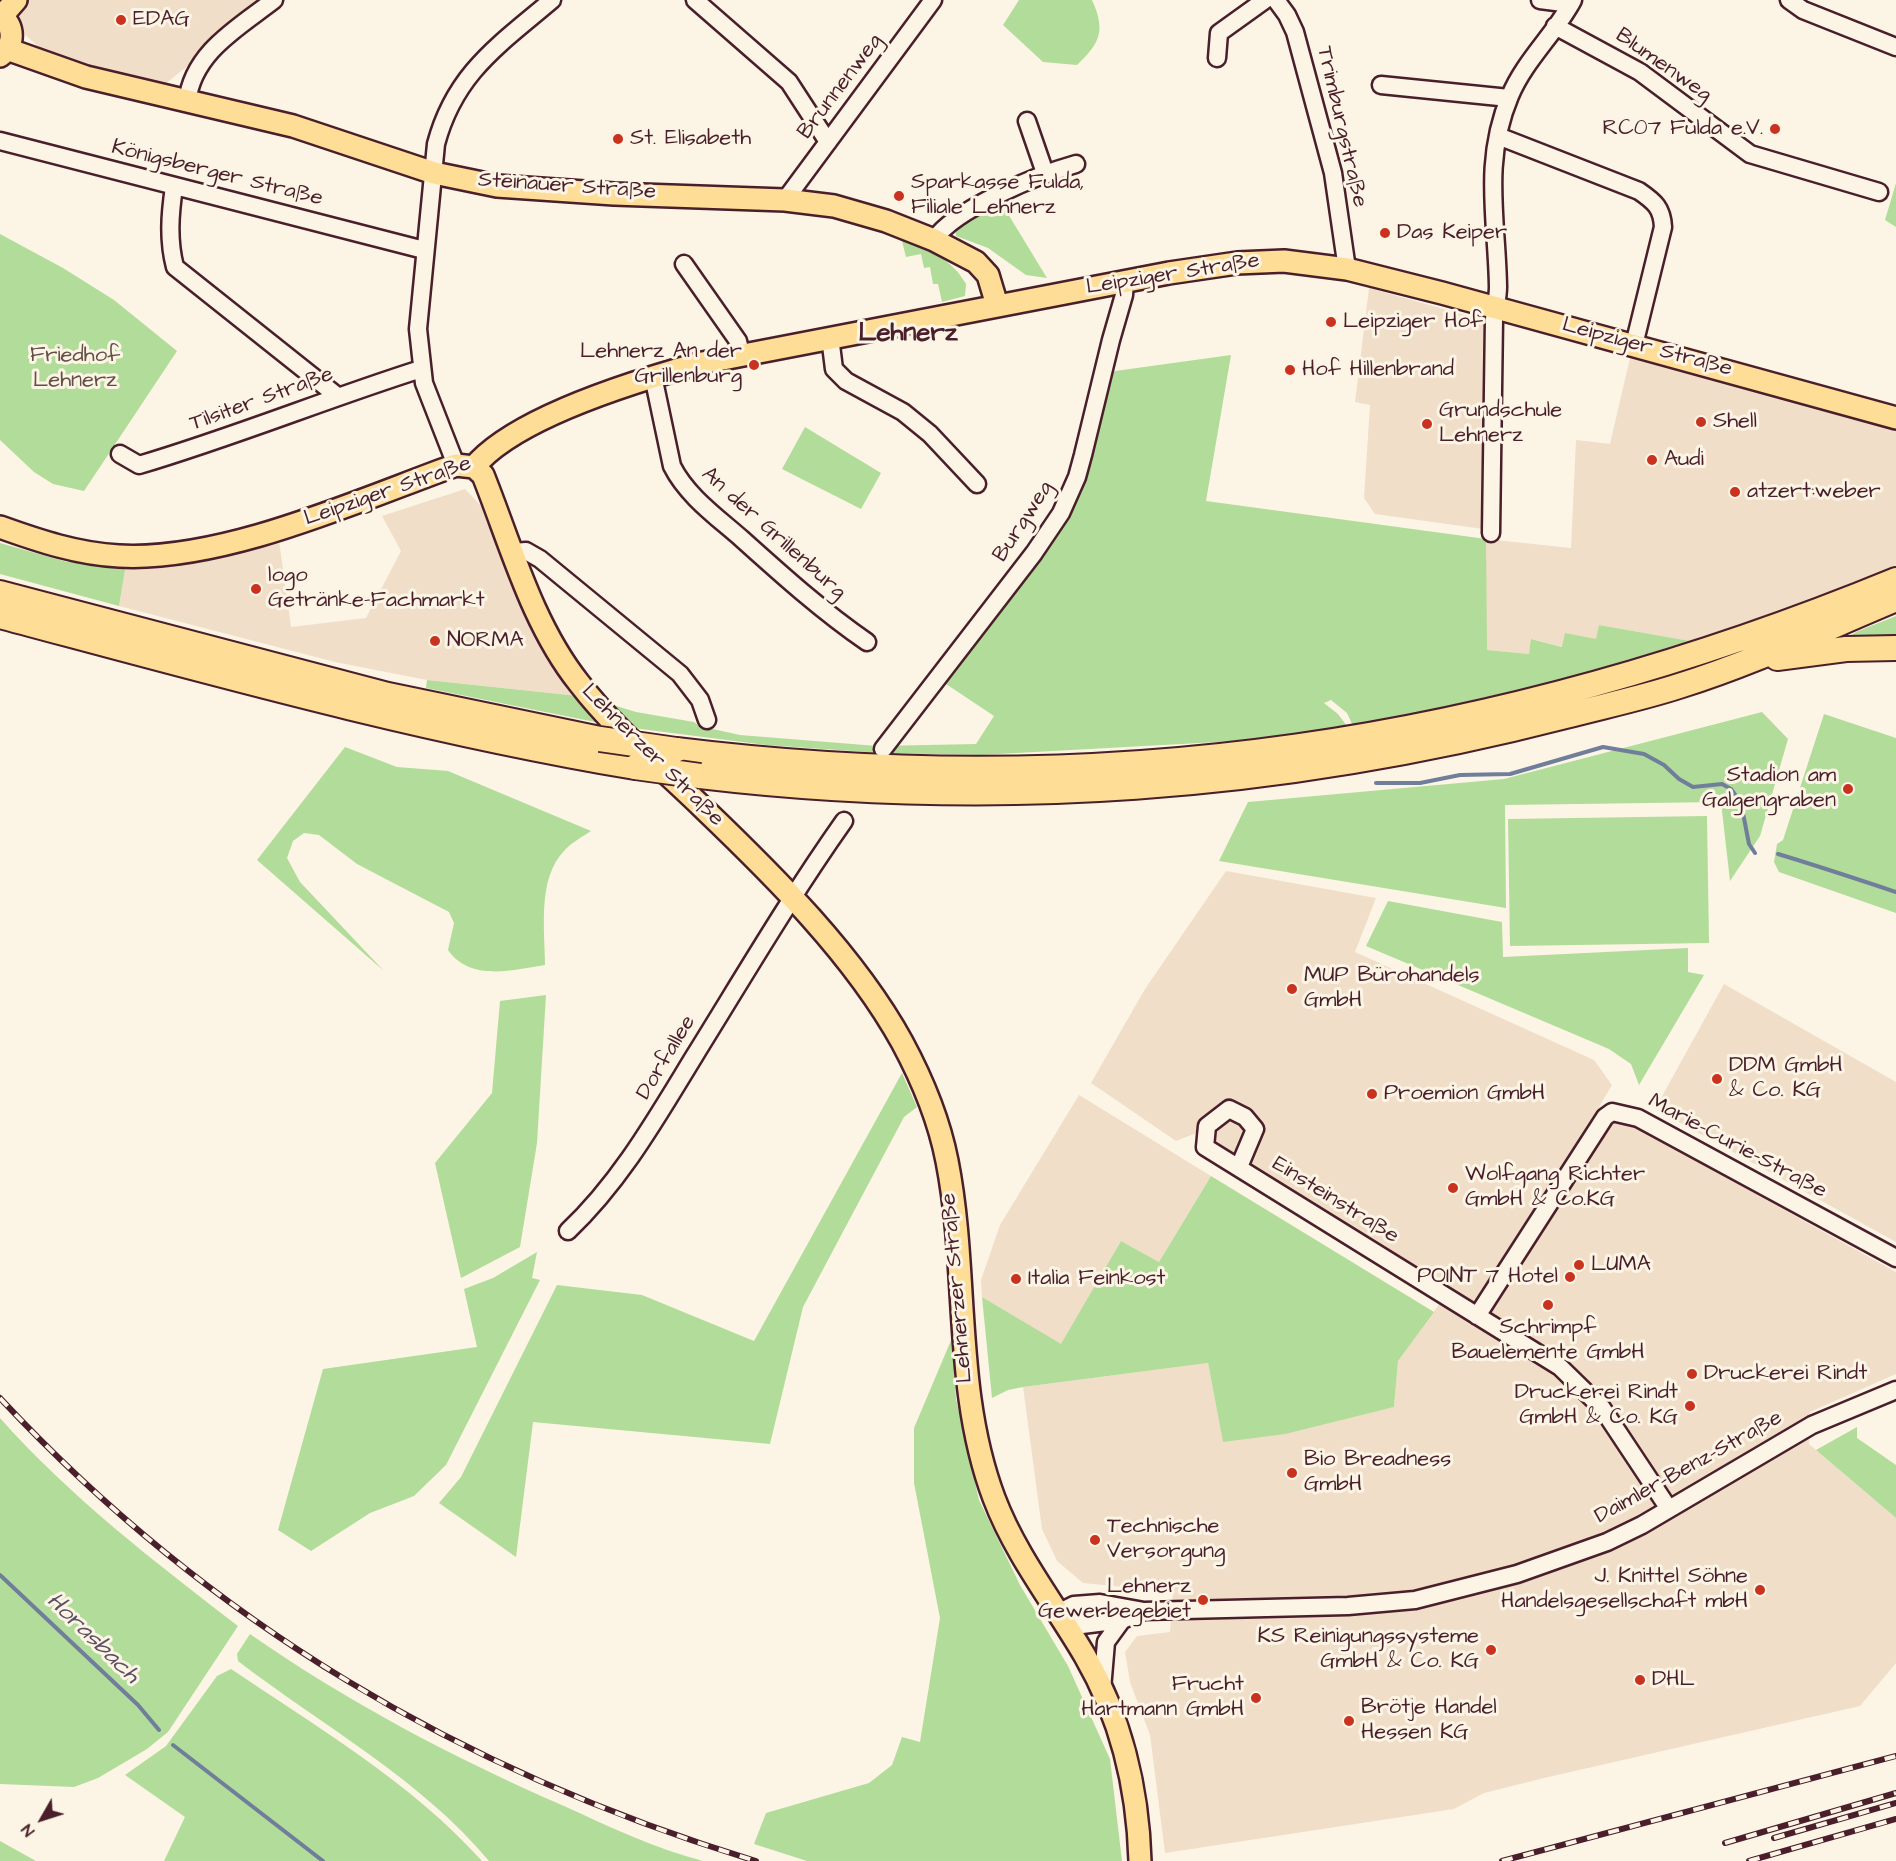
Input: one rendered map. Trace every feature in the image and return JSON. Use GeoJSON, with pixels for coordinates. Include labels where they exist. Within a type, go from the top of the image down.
{"type":"FeatureCollection","features":[{"type":"Feature","properties":{"kind":"highway"},"geometry":{"type":"LineString","coordinates":[[0,616],[401,721],[511,745],[700,776],[811,787],[996,794],[1111,790],[1244,778],[1321,767],[1369,748],[1483,714],[1681,660],[1810,615],[1896,580]]}},
{"type":"Feature","properties":{"kind":"highway"},"geometry":{"type":"LineString","coordinates":[[0,593],[388,695],[600,739],[676,750],[866,768],[1004,770],[1174,762],[1313,745],[1369,748],[1531,725],[1679,686],[1742,663],[1896,599]]}},
{"type":"Feature","properties":{"kind":"highway"},"geometry":{"type":"LineString","coordinates":[[1742,663],[1846,649],[1896,648]]}},
{"type":"Feature","properties":{"kind":"main road"},"geometry":{"type":"LineString","coordinates":[[4,53],[12,36],[8,22],[1,16],[16,0]]}},
{"type":"Feature","properties":{"kind":"main road","name":"Steinauer Straße"},"geometry":{"type":"LineString","coordinates":[[4,53],[90,78],[293,126],[434,173],[522,189],[785,200],[834,206],[860,212],[934,240],[961,253],[988,275],[997,305]]}},
{"type":"Feature","properties":{"kind":"main road","name":"Leipziger Straße"},"geometry":{"type":"LineString","coordinates":[[0,527],[42,542],[90,553],[148,556],[196,550],[312,518],[465,466],[521,430],[606,393],[653,376],[741,354],[997,305],[1125,281],[1264,260],[1347,269],[1634,345],[1896,418]]}},
{"type":"Feature","properties":{"kind":"main road","name":"Lehnerzer Straße"},"geometry":{"type":"LineString","coordinates":[[465,466],[483,475],[540,616],[577,681],[611,722],[702,807],[842,955],[880,1005],[912,1062],[928,1100],[947,1163],[954,1214],[968,1397],[974,1430],[994,1497],[1007,1529],[1102,1690],[1128,1764],[1139,1834],[1140,1861]]}},
{"type":"Feature","properties":{"kind":"street"},"geometry":{"type":"LineString","coordinates":[[187,102],[190,82],[205,57],[274,0]]}},
{"type":"Feature","properties":{"kind":"street"},"geometry":{"type":"LineString","coordinates":[[465,466],[439,424],[421,369],[418,329],[436,144],[443,117],[467,77],[480,61],[552,0]]}},
{"type":"Feature","properties":{"kind":"street"},"geometry":{"type":"LineString","coordinates":[[695,0],[789,82],[828,142]]}},
{"type":"Feature","properties":{"kind":"street","name":"Brunnenweg"},"geometry":{"type":"LineString","coordinates":[[785,200],[933,0]]}},
{"type":"Feature","properties":{"kind":"street"},"geometry":{"type":"LineString","coordinates":[[1217,58],[1219,33],[1265,0]]}},
{"type":"Feature","properties":{"kind":"street","name":"Trimburgstraße"},"geometry":{"type":"LineString","coordinates":[[1276,0],[1287,15],[1295,32],[1333,173],[1347,269]]}},
{"type":"Feature","properties":{"kind":"street"},"geometry":{"type":"LineString","coordinates":[[1540,0],[1572,2]]}},
{"type":"Feature","properties":{"kind":"street"},"geometry":{"type":"LineString","coordinates":[[1789,0],[1803,10],[1896,47]]}},
{"type":"Feature","properties":{"kind":"street"},"geometry":{"type":"LineString","coordinates":[[1491,533],[1495,308],[1498,290],[1491,189],[1498,136],[1509,98],[1523,70],[1572,2]]}},
{"type":"Feature","properties":{"kind":"street","name":"Blumenweg"},"geometry":{"type":"LineString","coordinates":[[1555,26],[1640,72],[1750,154],[1879,192]]}},
{"type":"Feature","properties":{"kind":"street"},"geometry":{"type":"LineString","coordinates":[[1381,85],[1509,98]]}},
{"type":"Feature","properties":{"kind":"street"},"geometry":{"type":"LineString","coordinates":[[1026,121],[1045,173]]}},
{"type":"Feature","properties":{"kind":"street"},"geometry":{"type":"LineString","coordinates":[[1498,136],[1639,191],[1655,202],[1662,213],[1663,227],[1634,345]]}},
{"type":"Feature","properties":{"kind":"street","name":"Königsberger Straße"},"geometry":{"type":"LineString","coordinates":[[0,141],[424,250]]}},
{"type":"Feature","properties":{"kind":"street"},"geometry":{"type":"LineString","coordinates":[[934,240],[946,226],[1045,173],[1076,164]]}},
{"type":"Feature","properties":{"kind":"street"},"geometry":{"type":"LineString","coordinates":[[174,187],[169,215],[171,252],[175,267],[336,395]]}},
{"type":"Feature","properties":{"kind":"street"},"geometry":{"type":"LineString","coordinates":[[684,264],[738,341],[741,354]]}},
{"type":"Feature","properties":{"kind":"street","name":"Burgweg"},"geometry":{"type":"LineString","coordinates":[[883,749],[1034,553],[1061,513],[1077,477],[1124,296],[1125,281]]}},
{"type":"Feature","properties":{"kind":"street"},"geometry":{"type":"LineString","coordinates":[[830,337],[834,369],[846,381],[903,412],[930,434],[977,484]]}},
{"type":"Feature","properties":{"kind":"street","name":"Tilsiter Straße"},"geometry":{"type":"LineString","coordinates":[[120,454],[139,465],[188,451],[336,395],[421,369]]}},
{"type":"Feature","properties":{"kind":"street","name":"An der Grillenburg"},"geometry":{"type":"LineString","coordinates":[[653,376],[670,458],[679,479],[711,512],[823,611],[867,642]]}},
{"type":"Feature","properties":{"kind":"street"},"geometry":{"type":"LineString","coordinates":[[513,552],[526,551],[540,559],[680,674],[700,700],[707,720]]}},
{"type":"Feature","properties":{"kind":"street"},"geometry":{"type":"LineString","coordinates":[[792,900],[844,821]]}},
{"type":"Feature","properties":{"kind":"street","name":"Dorfallee"},"geometry":{"type":"LineString","coordinates":[[568,1231],[596,1205],[645,1137],[792,900]]}},
{"type":"Feature","properties":{"kind":"street","name":"Marie-Curie-Straße"},"geometry":{"type":"LineString","coordinates":[[1477,1316],[1605,1117],[1612,1112],[1638,1118],[1896,1258]]}},
{"type":"Feature","properties":{"kind":"street","name":"Einsteinstraße"},"geometry":{"type":"LineString","coordinates":[[1239,1167],[1560,1367],[1587,1392],[1617,1429],[1669,1509]]}},
{"type":"Feature","properties":{"kind":"street","name":"Daimler-Benz-Straße"},"geometry":{"type":"LineString","coordinates":[[1062,1620],[1074,1605],[1100,1604],[1144,1611],[1348,1606],[1415,1600],[1517,1574],[1607,1542],[1669,1509],[1812,1425],[1896,1390]]}},
{"type":"Feature","properties":{"kind":"street","name":"Daimler-Benz-Straße"},"geometry":{"type":"LineString","coordinates":[[1062,1620],[1122,1620],[1144,1611]]}},
{"type":"Feature","properties":{"kind":"street"},"geometry":{"type":"LineString","coordinates":[[1102,1690],[1106,1642],[1122,1620]]}},
{"type":"Feature","properties":{"kind":"shaded area","name":"EDAG"},"geometry":{"type":"Polygon","coordinates":[[[0,0],[270,0],[165,84],[49,56],[0,13],[0,0]]]}},
{"type":"Feature","properties":{"kind":"shaded area","name":"Grundschule Lehnerz"},"geometry":{"type":"Polygon","coordinates":[[[1369,288],[1490,322],[1483,444],[1483,529],[1375,514],[1364,498],[1370,405],[1355,402],[1369,288]]]}},
{"type":"Feature","properties":{"kind":"shaded area","name":"atzert:weber"},"geometry":{"type":"Polygon","coordinates":[[[1630,358],[1896,427],[1896,568],[1816,600],[1690,641],[1599,625],[1597,639],[1563,647],[1532,639],[1529,654],[1486,650],[1486,539],[1571,548],[1576,440],[1610,444],[1630,358]]]}},
{"type":"Feature","properties":{"kind":"shaded area"},"geometry":{"type":"Polygon","coordinates":[[[465,489],[482,507],[545,646],[578,696],[427,680],[335,662],[119,606],[126,564],[278,533],[291,627],[366,618],[401,551],[382,516],[465,489]]]}},
{"type":"Feature","properties":{"kind":"shaded area"},"geometry":{"type":"Polygon","coordinates":[[[1226,871],[1376,898],[1355,952],[1594,1060],[1612,1085],[1599,1107],[1896,1272],[1896,1374],[1810,1412],[1809,1444],[1896,1518],[1896,1663],[1860,1706],[1484,1793],[1454,1809],[1165,1853],[1150,1735],[1130,1682],[1125,1652],[1137,1636],[1170,1632],[1173,1592],[1083,1583],[1057,1561],[1042,1529],[1023,1387],[1208,1363],[1223,1441],[1394,1407],[1398,1361],[1451,1288],[1199,1132],[1176,1141],[1091,1083],[1145,989],[1226,871]]]}},
{"type":"Feature","properties":{"kind":"shaded area"},"geometry":{"type":"Polygon","coordinates":[[[1724,984],[1896,1082],[1896,1242],[1655,1109],[1724,984]]]}},
{"type":"Feature","properties":{"kind":"shaded area"},"geometry":{"type":"Polygon","coordinates":[[[1079,1095],[1211,1176],[1159,1262],[1121,1241],[1061,1345],[982,1297],[981,1280],[1000,1225],[1079,1095]]]}},
{"type":"Feature","properties":{"kind":"green space"},"geometry":{"type":"Polygon","coordinates":[[[1019,0],[1092,0],[1099,20],[1096,43],[1077,65],[1043,62],[1003,25],[1019,0]]]}},
{"type":"Feature","properties":{"kind":"green space"},"geometry":{"type":"Polygon","coordinates":[[[1896,183],[1896,227],[1885,220],[1896,183]]]}},
{"type":"Feature","properties":{"kind":"green space"},"geometry":{"type":"Polygon","coordinates":[[[1001,202],[1047,278],[1026,275],[988,248],[956,236],[955,227],[1001,202]]]}},
{"type":"Feature","properties":{"kind":"green space","name":"Friedhof Lehnerz"},"geometry":{"type":"Polygon","coordinates":[[[0,234],[63,268],[114,300],[177,351],[84,491],[53,484],[34,472],[0,440],[0,234]]]}},
{"type":"Feature","properties":{"kind":"green space"},"geometry":{"type":"Polygon","coordinates":[[[901,237],[929,250],[954,268],[966,284],[965,296],[942,302],[938,284],[933,284],[930,267],[924,268],[921,254],[906,257],[901,237]]]}},
{"type":"Feature","properties":{"kind":"green space"},"geometry":{"type":"Polygon","coordinates":[[[1231,355],[1206,501],[1486,539],[1487,650],[1529,654],[1531,639],[1562,647],[1565,633],[1596,639],[1599,625],[1690,641],[1538,688],[1427,713],[1353,726],[1347,713],[1331,700],[1324,703],[1338,714],[1347,726],[1254,740],[980,755],[881,753],[766,745],[625,727],[603,702],[636,712],[694,722],[699,726],[740,735],[877,746],[976,744],[994,716],[940,680],[1064,514],[1108,372],[1231,355]]]}},
{"type":"Feature","properties":{"kind":"green space"},"geometry":{"type":"Polygon","coordinates":[[[805,427],[881,473],[861,509],[782,469],[805,427]]]}},
{"type":"Feature","properties":{"kind":"green space"},"geometry":{"type":"Polygon","coordinates":[[[0,543],[67,562],[126,564],[119,606],[0,574],[0,543]]]}},
{"type":"Feature","properties":{"kind":"green space"},"geometry":{"type":"Polygon","coordinates":[[[1896,616],[1896,642],[1843,641],[1856,632],[1896,616]]]}},
{"type":"Feature","properties":{"kind":"green space"},"geometry":{"type":"Polygon","coordinates":[[[427,680],[578,696],[605,724],[426,688],[427,680]]]}},
{"type":"Feature","properties":{"kind":"green space"},"geometry":{"type":"Polygon","coordinates":[[[1762,712],[1788,739],[1760,836],[1730,881],[1721,802],[1505,805],[1506,908],[1219,861],[1248,802],[1504,779],[1762,712]]]}},
{"type":"Feature","properties":{"kind":"green space","name":"Stadion am Galgengraben"},"geometry":{"type":"Polygon","coordinates":[[[1824,714],[1896,738],[1896,913],[1779,872],[1774,862],[1777,844],[1783,840],[1824,714]]]}},
{"type":"Feature","properties":{"kind":"green space"},"geometry":{"type":"Polygon","coordinates":[[[345,747],[397,767],[448,771],[591,831],[564,851],[555,863],[550,876],[544,905],[545,965],[506,971],[468,967],[448,950],[454,923],[449,912],[357,864],[319,835],[304,833],[293,841],[287,858],[300,882],[384,971],[257,860],[345,747]]]}},
{"type":"Feature","properties":{"kind":"green space"},"geometry":{"type":"Polygon","coordinates":[[[1707,816],[1709,943],[1510,946],[1508,819],[1707,816]]]}},
{"type":"Feature","properties":{"kind":"green space"},"geometry":{"type":"Polygon","coordinates":[[[1388,901],[1502,922],[1503,957],[1688,948],[1688,972],[1704,975],[1639,1085],[1631,1064],[1609,1049],[1366,946],[1388,901]]]}},
{"type":"Feature","properties":{"kind":"green space"},"geometry":{"type":"Polygon","coordinates":[[[546,995],[537,1143],[520,1247],[461,1278],[435,1163],[492,1093],[500,1001],[546,995]]]}},
{"type":"Feature","properties":{"kind":"green space"},"geometry":{"type":"Polygon","coordinates":[[[902,1073],[917,1107],[904,1117],[803,1307],[770,1444],[533,1422],[516,1557],[439,1503],[461,1477],[557,1285],[642,1295],[754,1341],[902,1073]]]}},
{"type":"Feature","properties":{"kind":"green space"},"geometry":{"type":"Polygon","coordinates":[[[1211,1176],[1434,1312],[1398,1361],[1394,1407],[1285,1434],[1223,1442],[1208,1363],[1023,1387],[1008,1390],[992,1398],[982,1297],[1061,1344],[1121,1241],[1159,1262],[1211,1176]]]}},
{"type":"Feature","properties":{"kind":"green space"},"geometry":{"type":"Polygon","coordinates":[[[537,1252],[532,1278],[540,1280],[446,1465],[414,1496],[370,1513],[311,1551],[278,1530],[323,1369],[477,1347],[464,1289],[493,1278],[537,1252]]]}},
{"type":"Feature","properties":{"kind":"green space"},"geometry":{"type":"Polygon","coordinates":[[[952,1338],[956,1399],[979,1500],[1020,1585],[1068,1666],[1110,1759],[1122,1861],[807,1861],[754,1844],[766,1813],[869,1783],[892,1765],[902,1737],[920,1742],[940,1618],[914,1483],[914,1428],[952,1338]]]}},
{"type":"Feature","properties":{"kind":"green space"},"geometry":{"type":"Polygon","coordinates":[[[0,1418],[84,1502],[238,1626],[168,1732],[147,1749],[98,1778],[74,1787],[0,1784],[0,1418]]]}},
{"type":"Feature","properties":{"kind":"green space"},"geometry":{"type":"Polygon","coordinates":[[[1857,1427],[1857,1438],[1896,1465],[1896,1518],[1816,1450],[1857,1427]]]}},
{"type":"Feature","properties":{"kind":"green space"},"geometry":{"type":"Polygon","coordinates":[[[250,1634],[325,1683],[442,1749],[615,1829],[667,1850],[703,1861],[489,1861],[462,1831],[402,1779],[238,1661],[237,1654],[250,1634]]]}},
{"type":"Feature","properties":{"kind":"green space"},"geometry":{"type":"Polygon","coordinates":[[[231,1669],[394,1781],[455,1833],[482,1861],[164,1861],[185,1817],[125,1775],[166,1746],[217,1676],[231,1669]]]}},
{"type":"Feature","properties":{"kind":"green space"},"geometry":{"type":"Polygon","coordinates":[[[0,1841],[36,1861],[0,1861],[0,1841]]]}},
{"type":"Feature","properties":{"kind":"waterway"},"geometry":{"type":"LineString","coordinates":[[1376,783],[1420,783],[1460,775],[1510,774],[1603,747],[1644,754],[1664,765],[1679,779],[1693,787],[1722,784],[1731,789],[1741,803],[1749,844],[1755,853]]}},
{"type":"Feature","properties":{"kind":"waterway"},"geometry":{"type":"LineString","coordinates":[[1778,854],[1896,892]]}},
{"type":"Feature","properties":{"kind":"waterway","name":"Horasbach"},"geometry":{"type":"LineString","coordinates":[[0,1575],[138,1705],[159,1730]]}},
{"type":"Feature","properties":{"kind":"waterway","name":"Horasbach"},"geometry":{"type":"LineString","coordinates":[[173,1745],[323,1861]]}},
{"type":"Feature","properties":{"kind":"railway"},"geometry":{"type":"LineString","coordinates":[[0,1398],[81,1479],[166,1553],[254,1620],[347,1680],[443,1735],[544,1783],[648,1825],[756,1861]]}},
{"type":"Feature","properties":{"kind":"railway"},"geometry":{"type":"LineString","coordinates":[[1502,1861],[1896,1756]]}},
{"type":"Feature","properties":{"kind":"railway"},"geometry":{"type":"LineString","coordinates":[[1725,1843],[1896,1793]]}},
{"type":"Feature","properties":{"kind":"railway"},"geometry":{"type":"LineString","coordinates":[[1774,1838],[1896,1803]]}},
{"type":"Feature","properties":{"kind":"railway"},"geometry":{"type":"LineString","coordinates":[[1749,1861],[1896,1819]]}},
{"type":"Feature","properties":{"kind":"place","name":"EDAG"},"geometry":{"type":"Point","coordinates":[121,20]}},
{"type":"Feature","properties":{"kind":"place","name":"RC07 Fulda e.V."},"geometry":{"type":"Point","coordinates":[1775,129]}},
{"type":"Feature","properties":{"kind":"place","name":"St. Elisabeth"},"geometry":{"type":"Point","coordinates":[618,139]}},
{"type":"Feature","properties":{"kind":"place","name":"Sparkasse Fulda, Filiale Lehnerz"},"geometry":{"type":"Point","coordinates":[899,196]}},
{"type":"Feature","properties":{"kind":"place","name":"Das Keiper"},"geometry":{"type":"Point","coordinates":[1385,233]}},
{"type":"Feature","properties":{"kind":"place","name":"Leipziger Hof"},"geometry":{"type":"Point","coordinates":[1331,322]}},
{"type":"Feature","properties":{"kind":"place","name":"Lehnerz An der Grillenburg"},"geometry":{"type":"Point","coordinates":[754,365]}},
{"type":"Feature","properties":{"kind":"place","name":"Hof Hillenbrand"},"geometry":{"type":"Point","coordinates":[1290,370]}},
{"type":"Feature","properties":{"kind":"place","name":"Shell"},"geometry":{"type":"Point","coordinates":[1701,422]}},
{"type":"Feature","properties":{"kind":"place","name":"Grundschule Lehnerz"},"geometry":{"type":"Point","coordinates":[1427,424]}},
{"type":"Feature","properties":{"kind":"place","name":"Audi"},"geometry":{"type":"Point","coordinates":[1652,460]}},
{"type":"Feature","properties":{"kind":"place","name":"atzert:weber"},"geometry":{"type":"Point","coordinates":[1735,492]}},
{"type":"Feature","properties":{"kind":"place","name":"logo Getränke-Fachmarkt"},"geometry":{"type":"Point","coordinates":[256,589]}},
{"type":"Feature","properties":{"kind":"place","name":"NORMA"},"geometry":{"type":"Point","coordinates":[435,641]}},
{"type":"Feature","properties":{"kind":"place","name":"Stadion am Galgengraben"},"geometry":{"type":"Point","coordinates":[1848,789]}},
{"type":"Feature","properties":{"kind":"place","name":"MUP Bürohandels GmbH"},"geometry":{"type":"Point","coordinates":[1292,989]}},
{"type":"Feature","properties":{"kind":"place","name":"DDM GmbH & Co. KG"},"geometry":{"type":"Point","coordinates":[1717,1079]}},
{"type":"Feature","properties":{"kind":"place","name":"Proemion GmbH"},"geometry":{"type":"Point","coordinates":[1372,1094]}},
{"type":"Feature","properties":{"kind":"place","name":"Wolfgang Richter GmbH & Co.KG"},"geometry":{"type":"Point","coordinates":[1453,1188]}},
{"type":"Feature","properties":{"kind":"place","name":"LUMA"},"geometry":{"type":"Point","coordinates":[1579,1265]}},
{"type":"Feature","properties":{"kind":"place","name":"POINT 7 Hotel"},"geometry":{"type":"Point","coordinates":[1570,1277]}},
{"type":"Feature","properties":{"kind":"place","name":"Italia Feinkost"},"geometry":{"type":"Point","coordinates":[1016,1279]}},
{"type":"Feature","properties":{"kind":"place","name":"Schrimpf Bauelemente GmbH"},"geometry":{"type":"Point","coordinates":[1548,1305]}},
{"type":"Feature","properties":{"kind":"place","name":"Druckerei Rindt"},"geometry":{"type":"Point","coordinates":[1692,1374]}},
{"type":"Feature","properties":{"kind":"place","name":"Druckerei Rindt GmbH & Co. KG"},"geometry":{"type":"Point","coordinates":[1690,1406]}},
{"type":"Feature","properties":{"kind":"place","name":"Bio Breadness GmbH"},"geometry":{"type":"Point","coordinates":[1292,1473]}},
{"type":"Feature","properties":{"kind":"place","name":"Technische Versorgung"},"geometry":{"type":"Point","coordinates":[1095,1540]}},
{"type":"Feature","properties":{"kind":"place","name":"J. Knittel Söhne Handelsgesellschaft mbH"},"geometry":{"type":"Point","coordinates":[1760,1590]}},
{"type":"Feature","properties":{"kind":"place","name":"Lehnerz Gewerbegebiet"},"geometry":{"type":"Point","coordinates":[1203,1600]}},
{"type":"Feature","properties":{"kind":"place","name":"KS Reinigungssysteme GmbH & Co. KG"},"geometry":{"type":"Point","coordinates":[1491,1650]}},
{"type":"Feature","properties":{"kind":"place","name":"DHL"},"geometry":{"type":"Point","coordinates":[1640,1680]}},
{"type":"Feature","properties":{"kind":"place","name":"Frucht Hartmann GmbH"},"geometry":{"type":"Point","coordinates":[1256,1698]}},
{"type":"Feature","properties":{"kind":"place","name":"Brötje Handel Hessen KG"},"geometry":{"type":"Point","coordinates":[1349,1721]}},
{"type":"Feature","properties":{"kind":"district","name":"Lehnerz"},"geometry":{"type":"Point","coordinates":[908,335]}}]}
